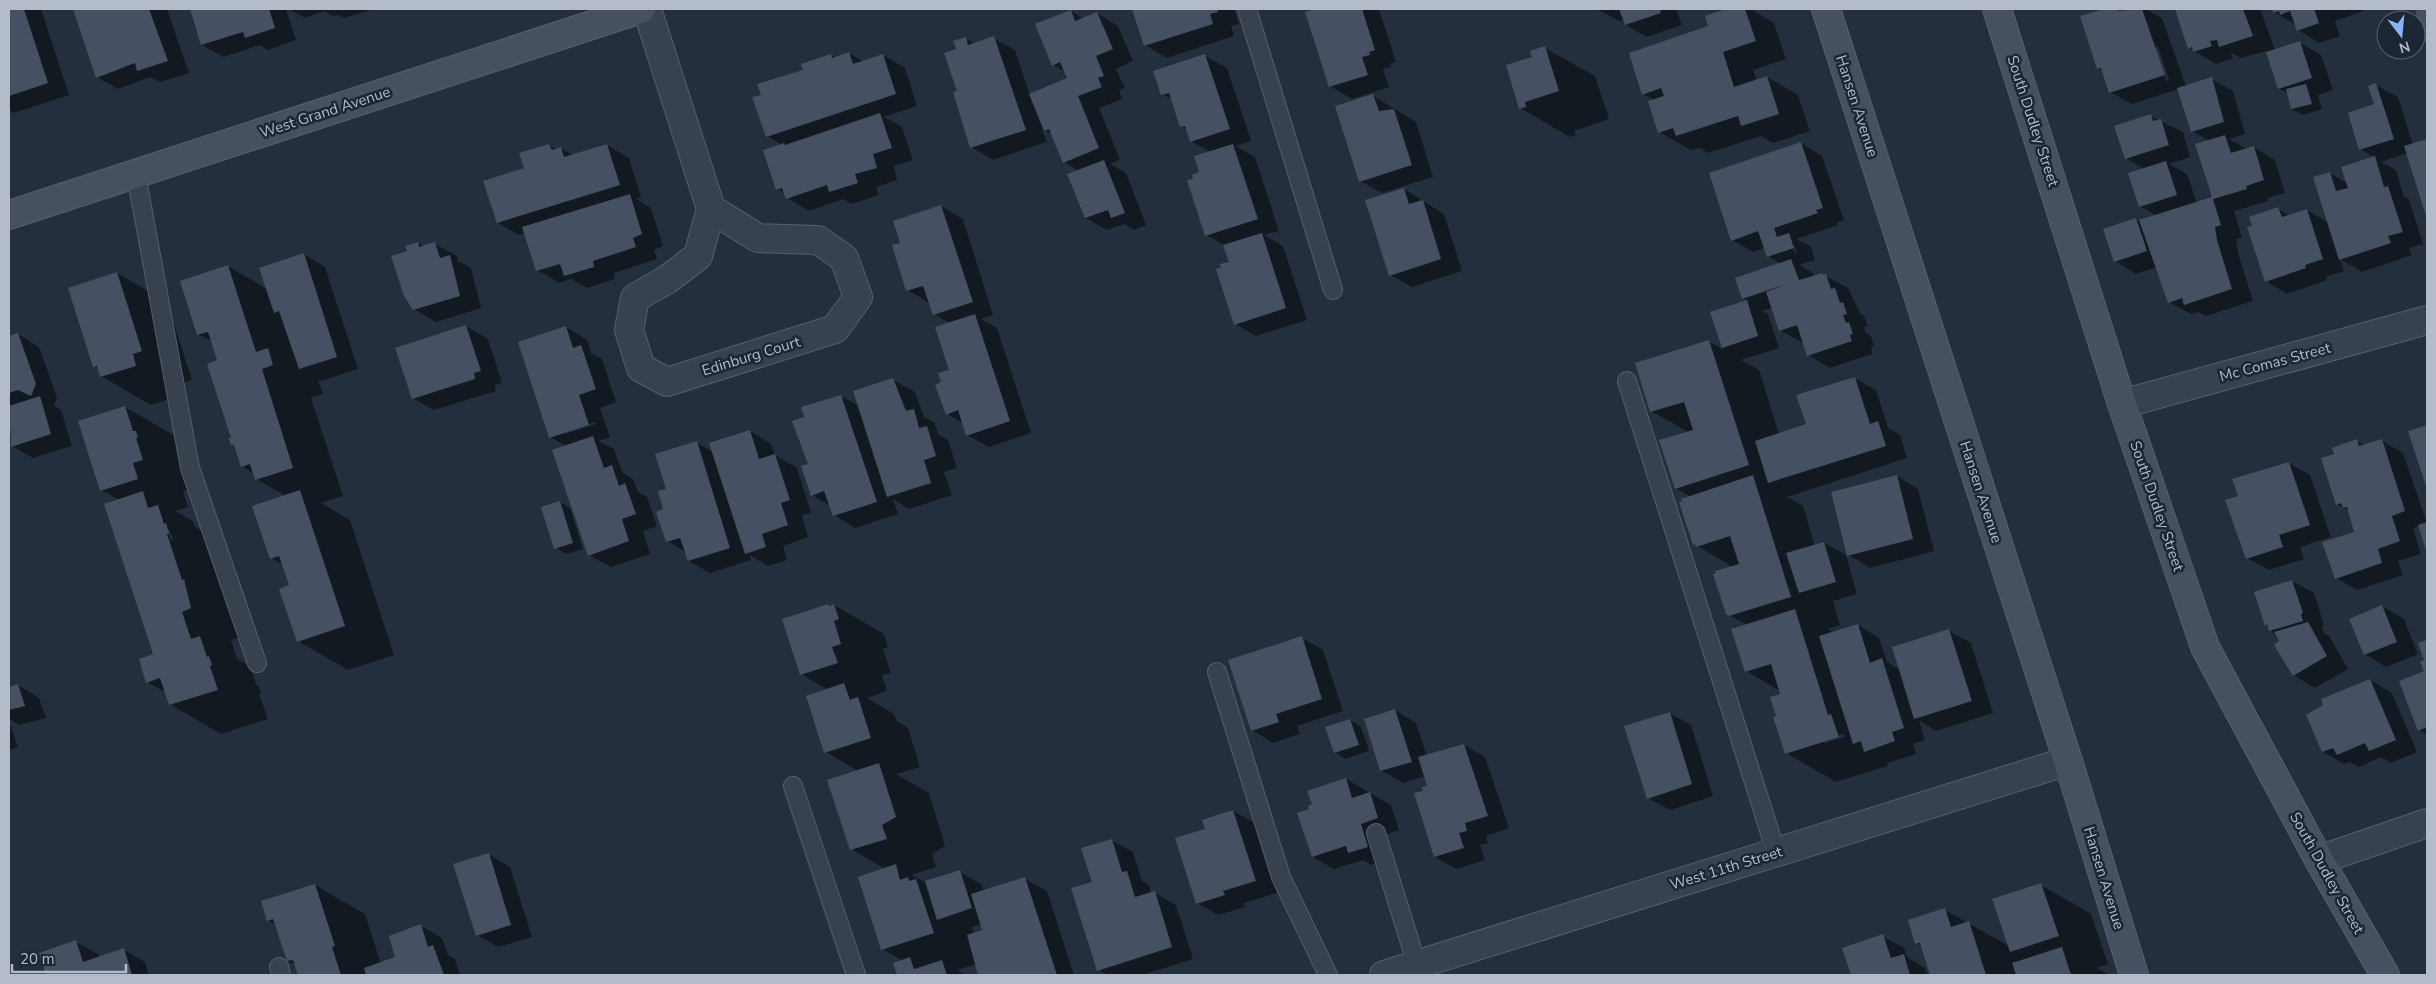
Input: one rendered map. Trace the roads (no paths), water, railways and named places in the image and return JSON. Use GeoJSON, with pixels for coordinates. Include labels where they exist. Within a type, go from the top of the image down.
{"type":"FeatureCollection","features":[{"type":"Feature","properties":{"kind":"street","name":"West Grand Avenue"},"geometry":{"type":"LineString","coordinates":[[9,215],[641,9]]}},
{"type":"Feature","properties":{"kind":"street"},"geometry":{"type":"LineString","coordinates":[[647,9],[711,208]]}},
{"type":"Feature","properties":{"kind":"street","name":"Hansen Avenue"},"geometry":{"type":"LineString","coordinates":[[1826,9],[2068,761],[2134,975]]}},
{"type":"Feature","properties":{"kind":"street","name":"South Dudley Street"},"geometry":{"type":"LineString","coordinates":[[1997,9],[2122,404],[2205,646],[2319,860],[2385,975]]}},
{"type":"Feature","properties":{"kind":"street","name":"Edinburg Court"},"geometry":{"type":"LineString","coordinates":[[711,208],[758,238],[818,240],[844,258],[858,297],[835,329],[667,382],[641,368],[629,330],[634,298],[668,279],[698,256],[711,208]]}},
{"type":"Feature","properties":{"kind":"street","name":"Mc Comas Street"},"geometry":{"type":"LineString","coordinates":[[2122,404],[2427,320]]}},
{"type":"Feature","properties":{"kind":"street","name":"West 11th Street"},"geometry":{"type":"LineString","coordinates":[[1384,975],[2068,761]]}},
{"type":"Feature","properties":{"kind":"street"},"geometry":{"type":"LineString","coordinates":[[2319,860],[2427,822]]}},
{"type":"Feature","properties":{"kind":"lane"},"geometry":{"type":"LineString","coordinates":[[1247,9],[1333,290]]}},
{"type":"Feature","properties":{"kind":"lane"},"geometry":{"type":"LineString","coordinates":[[136,174],[190,468],[257,663]]}},
{"type":"Feature","properties":{"kind":"lane"},"geometry":{"type":"LineString","coordinates":[[1627,381],[1776,852]]}},
{"type":"Feature","properties":{"kind":"lane"},"geometry":{"type":"LineString","coordinates":[[1217,672],[1281,877],[1328,975]]}},
{"type":"Feature","properties":{"kind":"lane"},"geometry":{"type":"LineString","coordinates":[[793,786],[856,975]]}},
{"type":"Feature","properties":{"kind":"lane"},"geometry":{"type":"LineString","coordinates":[[1376,833],[1417,964]]}}]}
